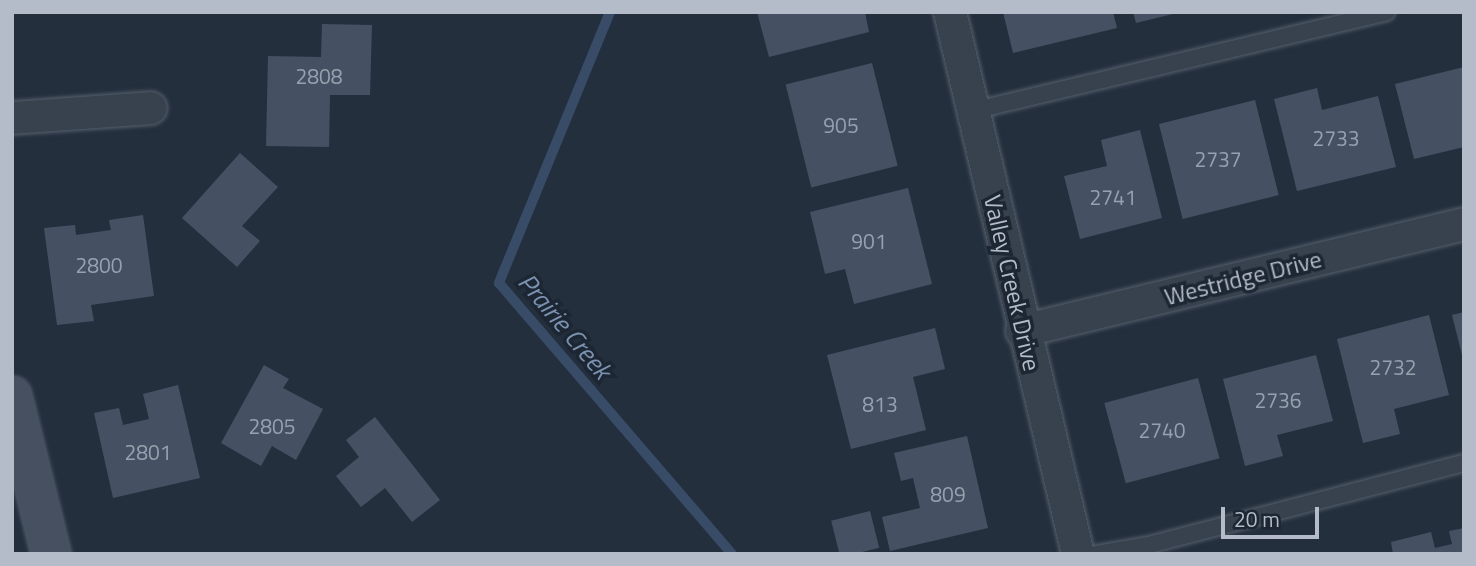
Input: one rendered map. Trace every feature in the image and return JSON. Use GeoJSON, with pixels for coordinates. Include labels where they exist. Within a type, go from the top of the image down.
{"type":"FeatureCollection","features":[{"type":"Feature","properties":{"kind":"main road"},"geometry":{"type":"LineString","coordinates":[[12,396],[51,554]]}},
{"type":"Feature","properties":{"kind":"street","name":"Valley Creek Drive"},"geometry":{"type":"LineString","coordinates":[[950,12],[1022,331],[1078,554]]}},
{"type":"Feature","properties":{"kind":"street"},"geometry":{"type":"LineString","coordinates":[[12,118],[151,108]]}},
{"type":"Feature","properties":{"kind":"street","name":"Westridge Drive"},"geometry":{"type":"LineString","coordinates":[[1022,331],[1464,224]]}},
{"type":"Feature","properties":{"kind":"lane"},"geometry":{"type":"LineString","coordinates":[[972,111],[1385,12]]}},
{"type":"Feature","properties":{"kind":"lane"},"geometry":{"type":"LineString","coordinates":[[1097,554],[1149,545],[1464,463]]}},
{"type":"Feature","properties":{"kind":"building"},"geometry":{"type":"Polygon","coordinates":[[[757,12],[865,12],[869,32],[769,57],[757,12]]]}},
{"type":"Feature","properties":{"kind":"building"},"geometry":{"type":"Polygon","coordinates":[[[1003,12],[1113,12],[1117,28],[1013,53],[1003,12]]]}},
{"type":"Feature","properties":{"kind":"building"},"geometry":{"type":"Polygon","coordinates":[[[1133,12],[1177,12],[1177,13],[1136,23],[1133,12]]]}},
{"type":"Feature","properties":{"kind":"building"},"geometry":{"type":"Polygon","coordinates":[[[322,24],[372,25],[370,95],[330,95],[329,147],[266,146],[268,56],[321,57],[322,24]]]}},
{"type":"Feature","properties":{"kind":"building"},"geometry":{"type":"Polygon","coordinates":[[[872,63],[898,166],[811,187],[786,85],[872,63]]]}},
{"type":"Feature","properties":{"kind":"building"},"geometry":{"type":"Polygon","coordinates":[[[1464,67],[1464,147],[1414,159],[1395,84],[1464,67]]]}},
{"type":"Feature","properties":{"kind":"building"},"geometry":{"type":"Polygon","coordinates":[[[1317,88],[1322,110],[1378,96],[1396,167],[1297,191],[1274,99],[1317,88]]]}},
{"type":"Feature","properties":{"kind":"building"},"geometry":{"type":"Polygon","coordinates":[[[1255,100],[1279,195],[1183,219],[1159,124],[1255,100]]]}},
{"type":"Feature","properties":{"kind":"building"},"geometry":{"type":"Polygon","coordinates":[[[1140,130],[1162,218],[1080,239],[1064,176],[1107,166],[1101,140],[1140,130]]]}},
{"type":"Feature","properties":{"kind":"building"},"geometry":{"type":"Polygon","coordinates":[[[240,153],[278,187],[242,226],[260,241],[237,267],[182,218],[240,153]]]}},
{"type":"Feature","properties":{"kind":"building"},"geometry":{"type":"Polygon","coordinates":[[[908,188],[932,284],[854,304],[845,269],[825,274],[810,212],[908,188]]]}},
{"type":"Feature","properties":{"kind":"building"},"geometry":{"type":"Polygon","coordinates":[[[143,215],[154,296],[91,305],[94,321],[57,325],[44,228],[75,225],[76,235],[111,230],[109,220],[143,215]]]}},
{"type":"Feature","properties":{"kind":"building"},"geometry":{"type":"Polygon","coordinates":[[[1464,312],[1464,359],[1463,359],[1452,315],[1464,312]]]}},
{"type":"Feature","properties":{"kind":"building"},"geometry":{"type":"Polygon","coordinates":[[[1429,315],[1449,395],[1394,409],[1400,434],[1363,443],[1337,339],[1429,315]]]}},
{"type":"Feature","properties":{"kind":"building"},"geometry":{"type":"Polygon","coordinates":[[[935,328],[945,369],[913,377],[926,430],[851,449],[827,355],[935,328]]]}},
{"type":"Feature","properties":{"kind":"building"},"geometry":{"type":"Polygon","coordinates":[[[1316,355],[1333,421],[1277,435],[1283,456],[1245,466],[1223,379],[1316,355]]]}},
{"type":"Feature","properties":{"kind":"building"},"geometry":{"type":"Polygon","coordinates":[[[264,365],[289,379],[283,388],[323,409],[296,460],[272,446],[261,466],[221,443],[264,365]]]}},
{"type":"Feature","properties":{"kind":"building"},"geometry":{"type":"Polygon","coordinates":[[[1198,378],[1219,458],[1126,483],[1104,403],[1198,378]]]}},
{"type":"Feature","properties":{"kind":"building"},"geometry":{"type":"Polygon","coordinates":[[[178,385],[200,478],[113,498],[94,413],[119,408],[123,425],[149,419],[143,394],[178,385]]]}},
{"type":"Feature","properties":{"kind":"building"},"geometry":{"type":"Polygon","coordinates":[[[375,417],[440,500],[412,522],[385,488],[361,507],[336,476],[359,457],[346,440],[375,417]]]}},
{"type":"Feature","properties":{"kind":"building"},"geometry":{"type":"Polygon","coordinates":[[[967,436],[988,528],[890,551],[882,517],[920,508],[913,478],[901,481],[894,453],[967,436]]]}},
{"type":"Feature","properties":{"kind":"building"},"geometry":{"type":"Polygon","coordinates":[[[870,511],[879,548],[855,554],[839,554],[831,521],[870,511]]]}},
{"type":"Feature","properties":{"kind":"building"},"geometry":{"type":"Polygon","coordinates":[[[1464,528],[1464,554],[1393,554],[1391,542],[1431,532],[1435,548],[1452,544],[1449,531],[1464,528]]]}},
{"type":"Feature","properties":{"kind":"waterway","name":"Prairie Creek"},"geometry":{"type":"LineString","coordinates":[[610,12],[499,283],[732,554]]}}]}
